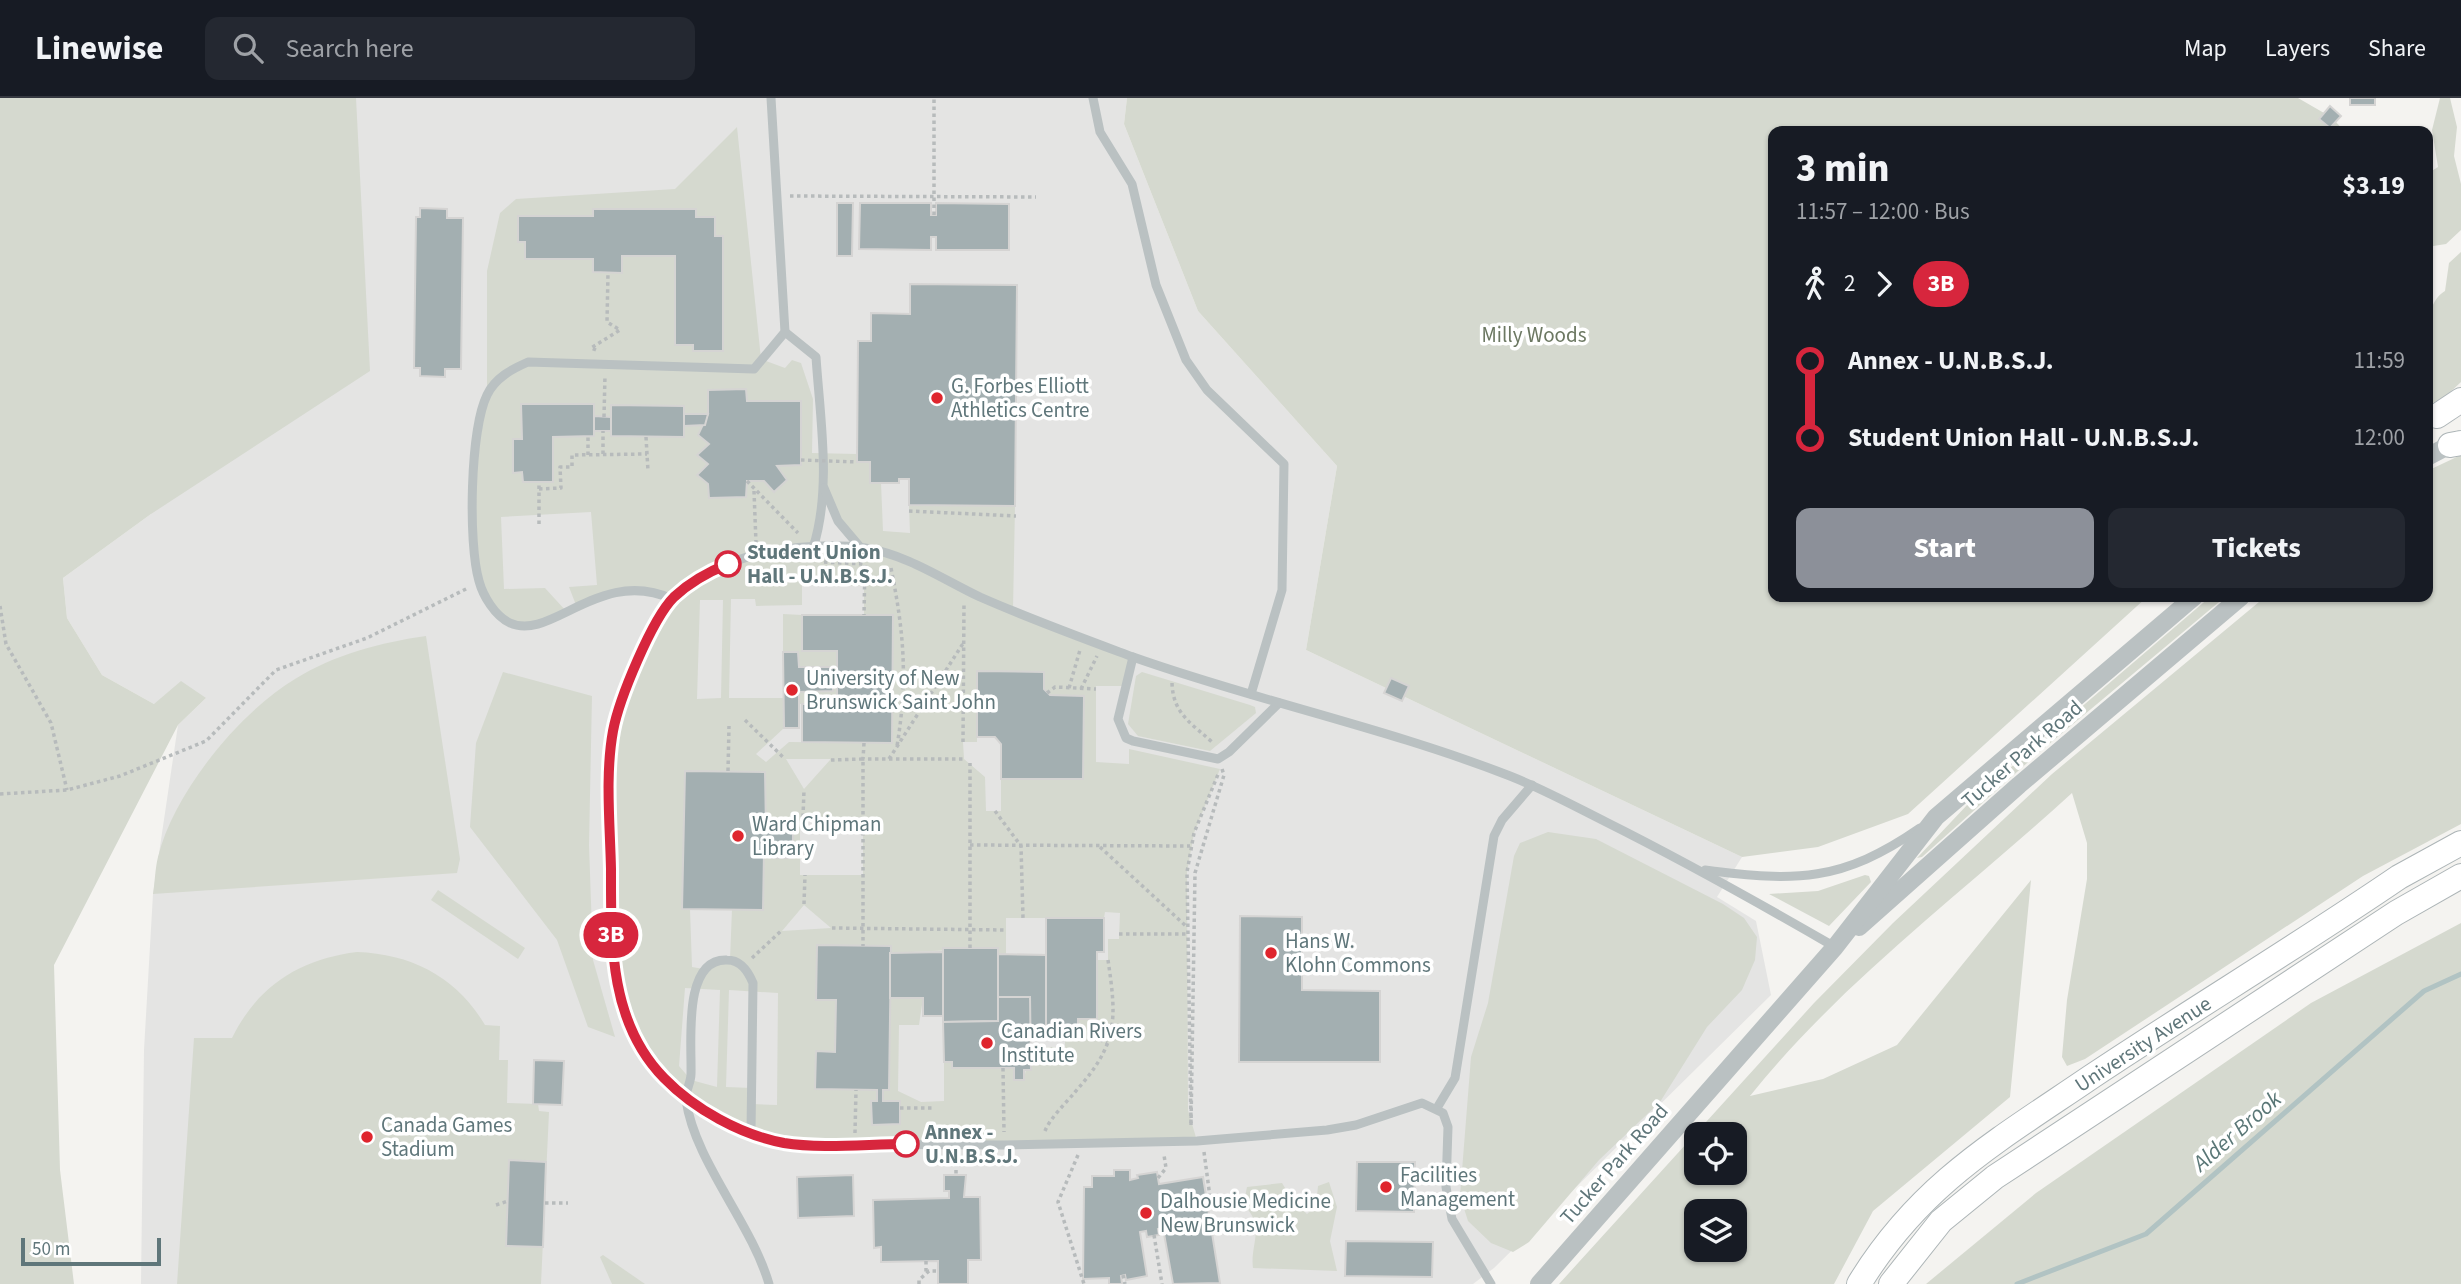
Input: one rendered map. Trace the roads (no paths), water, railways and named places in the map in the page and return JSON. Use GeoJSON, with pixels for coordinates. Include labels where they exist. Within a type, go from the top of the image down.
{"type":"FeatureCollection","features":[{"type":"Feature","properties":{"kind":"main road"},"geometry":{"type":"LineString","coordinates":[[2433,418],[2461,400]]}},
{"type":"Feature","properties":{"kind":"main road","name":"University Avenue"},"geometry":{"type":"LineString","coordinates":[[1859,1284],[1896,1230],[1926,1196],[1981,1152],[2399,877],[2461,843]]}},
{"type":"Feature","properties":{"kind":"main road","name":"University Avenue"},"geometry":{"type":"LineString","coordinates":[[1891,1284],[1941,1222],[1995,1177],[2385,921],[2461,876]]}},
{"type":"Feature","properties":{"kind":"street"},"geometry":{"type":"LineString","coordinates":[[2433,419],[2461,408]]}},
{"type":"Feature","properties":{"kind":"street"},"geometry":{"type":"LineString","coordinates":[[2433,454],[2458,442]]}},
{"type":"Feature","properties":{"kind":"street","name":"Tucker Park Road"},"geometry":{"type":"LineString","coordinates":[[1539,1284],[1835,947],[1936,817],[2188,602]]}},
{"type":"Feature","properties":{"kind":"street","name":"Tucker Park Road"},"geometry":{"type":"LineString","coordinates":[[1835,947],[1923,873],[2019,785],[2235,602]]}},
{"type":"Feature","properties":{"kind":"lane"},"geometry":{"type":"LineString","coordinates":[[672,599],[647,589],[617,591],[598,595],[537,625],[511,624],[500,616],[479,583],[473,486],[486,396],[503,375],[528,362],[754,369],[785,332],[771,98]]}},
{"type":"Feature","properties":{"kind":"lane"},"geometry":{"type":"LineString","coordinates":[[1093,98],[1100,132],[1132,184],[1156,285],[1186,360],[1207,390],[1284,464],[1282,590],[1251,694]]}},
{"type":"Feature","properties":{"kind":"lane"},"geometry":{"type":"LineString","coordinates":[[785,332],[816,357],[821,480],[820,526],[813,548]]}},
{"type":"Feature","properties":{"kind":"lane"},"geometry":{"type":"LineString","coordinates":[[821,480],[838,521],[860,547]]}},
{"type":"Feature","properties":{"kind":"lane"},"geometry":{"type":"LineString","coordinates":[[1490,1284],[1452,1219],[1446,1187],[1448,1127],[1443,1113],[1422,1103],[1356,1125],[1327,1130],[1197,1141],[1004,1145],[855,1144],[784,1143],[751,1132],[706,1111],[685,1097],[650,1062],[625,1013],[613,967],[610,913],[610,757],[613,730],[633,673],[672,599],[695,579],[757,556],[813,548],[860,547],[888,553],[964,589],[1133,657],[1441,751],[1532,785],[1701,869],[1835,947]]}},
{"type":"Feature","properties":{"kind":"lane"},"geometry":{"type":"LineString","coordinates":[[1133,657],[1118,719],[1126,738],[1208,759],[1220,757],[1229,752],[1279,703]]}},
{"type":"Feature","properties":{"kind":"lane"},"geometry":{"type":"LineString","coordinates":[[1437,1108],[1455,1078],[1494,836],[1502,820],[1532,785]]}},
{"type":"Feature","properties":{"kind":"lane"},"geometry":{"type":"LineString","coordinates":[[1701,869],[1782,878],[1810,877],[1839,871],[1867,862],[1936,817]]}},
{"type":"Feature","properties":{"kind":"lane"},"geometry":{"type":"LineString","coordinates":[[751,1132],[753,983],[744,967],[735,961],[724,959],[712,962],[698,978],[694,988],[691,1080],[685,1097],[695,1132],[756,1251],[769,1284]]}},
{"type":"Feature","properties":{"kind":"waterway","name":"Alder Brook"},"geometry":{"type":"LineString","coordinates":[[2017,1284],[2146,1234],[2424,991],[2461,974]]}},
{"type":"Feature","properties":{"kind":"place","name":"G. Forbes Elliott Athletics Centre"},"geometry":{"type":"Point","coordinates":[937,398]}},
{"type":"Feature","properties":{"kind":"place","name":"Student Union Hall - U.N.B.S.J."},"geometry":{"type":"Point","coordinates":[728,564]}},
{"type":"Feature","properties":{"kind":"place","name":"University of New Brunswick Saint John"},"geometry":{"type":"Point","coordinates":[792,690]}},
{"type":"Feature","properties":{"kind":"place","name":"Ward Chipman Library"},"geometry":{"type":"Point","coordinates":[738,836]}},
{"type":"Feature","properties":{"kind":"place","name":"Hans W. Klohn Commons"},"geometry":{"type":"Point","coordinates":[1271,953]}},
{"type":"Feature","properties":{"kind":"place","name":"Canadian Rivers Institute"},"geometry":{"type":"Point","coordinates":[987,1043]}},
{"type":"Feature","properties":{"kind":"place","name":"Canada Games Stadium"},"geometry":{"type":"Point","coordinates":[367,1137]}},
{"type":"Feature","properties":{"kind":"place","name":"Annex - U.N.B.S.J."},"geometry":{"type":"Point","coordinates":[906,1144]}},
{"type":"Feature","properties":{"kind":"place","name":"Facilities Management"},"geometry":{"type":"Point","coordinates":[1386,1187]}},
{"type":"Feature","properties":{"kind":"place","name":"Dalhousie Medicine New Brunswick"},"geometry":{"type":"Point","coordinates":[1146,1213]}},
{"type":"Feature","properties":{"kind":"park label","name":"Milly Woods"},"geometry":{"type":"Point","coordinates":[1534,335]}}]}
